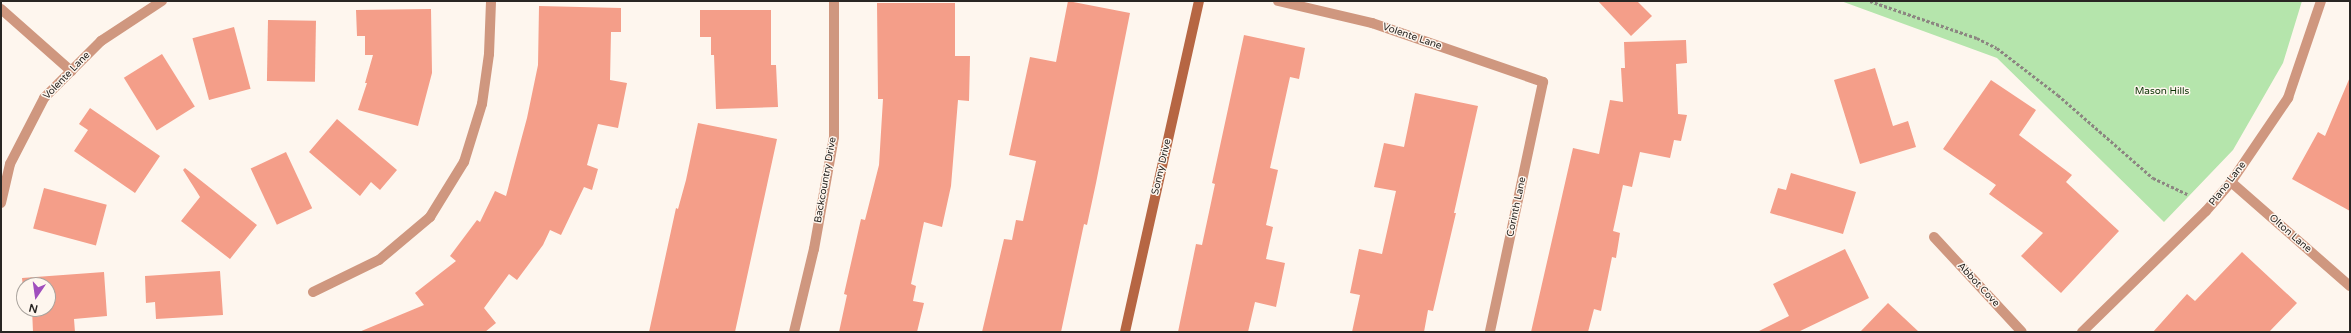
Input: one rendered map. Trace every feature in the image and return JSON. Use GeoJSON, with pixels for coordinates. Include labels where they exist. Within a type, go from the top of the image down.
{"type":"FeatureCollection","features":[{"type":"Feature","properties":{"kind":"street","name":"Volente Lane"},"geometry":{"type":"LineString","coordinates":[[1,203],[10,164],[44,98],[101,41],[162,1]]}},
{"type":"Feature","properties":{"kind":"street"},"geometry":{"type":"LineString","coordinates":[[312,292],[379,260],[413,231],[430,216],[464,162],[482,104],[489,54],[491,1]]}},
{"type":"Feature","properties":{"kind":"street","name":"Backcountry Drive"},"geometry":{"type":"LineString","coordinates":[[794,332],[814,249],[834,137],[834,1]]}},
{"type":"Feature","properties":{"kind":"street","name":"Sonny Drive"},"geometry":{"type":"LineString","coordinates":[[1125,332],[1199,1]]}},
{"type":"Feature","properties":{"kind":"street","name":"Volente Lane"},"geometry":{"type":"LineString","coordinates":[[1278,1],[1372,23],[1543,82]]}},
{"type":"Feature","properties":{"kind":"street","name":"Plano Lane"},"geometry":{"type":"LineString","coordinates":[[2082,332],[2206,211],[2231,182],[2288,98],[2321,1]]}},
{"type":"Feature","properties":{"kind":"street"},"geometry":{"type":"LineString","coordinates":[[1,9],[71,71]]}},
{"type":"Feature","properties":{"kind":"street","name":"Corinth Lane"},"geometry":{"type":"LineString","coordinates":[[1490,332],[1543,82]]}},
{"type":"Feature","properties":{"kind":"street","name":"Olton Lane"},"geometry":{"type":"LineString","coordinates":[[2231,182],[2350,286]]}},
{"type":"Feature","properties":{"kind":"street","name":"Abbot Cove"},"geometry":{"type":"LineString","coordinates":[[1934,237],[2022,332]]}},
{"type":"Feature","properties":{"kind":"path"},"geometry":{"type":"LineString","coordinates":[[1870,1],[1880,3],[1977,38],[1997,48],[2052,91],[2152,178],[2187,194]]}},
{"type":"Feature","properties":{"kind":"green space","name":"Mason Hills"},"geometry":{"type":"Polygon","coordinates":[[[1841,1],[2302,1],[2283,63],[2233,150],[2164,222],[1997,58],[1841,1]]]}},
{"type":"Feature","properties":{"kind":"building"},"geometry":{"type":"Polygon","coordinates":[[[1068,1],[1130,13],[1087,225],[1084,224],[1061,332],[982,332],[1004,239],[1012,240],[1016,220],[1023,221],[1036,161],[1009,155],[1030,57],[1056,62],[1068,1]]]}},
{"type":"Feature","properties":{"kind":"building"},"geometry":{"type":"Polygon","coordinates":[[[1598,1],[1637,1],[1652,16],[1631,36],[1598,1]]]}},
{"type":"Feature","properties":{"kind":"building"},"geometry":{"type":"Polygon","coordinates":[[[877,3],[955,3],[955,56],[970,56],[969,101],[958,100],[951,186],[942,227],[924,222],[911,284],[916,286],[913,301],[924,303],[917,332],[839,332],[847,295],[844,294],[861,219],[865,220],[879,165],[883,99],[878,99],[877,3]]]}},
{"type":"Feature","properties":{"kind":"building"},"geometry":{"type":"Polygon","coordinates":[[[539,6],[621,8],[621,32],[611,32],[610,80],[627,83],[618,128],[598,124],[587,165],[598,169],[592,190],[584,187],[561,235],[550,230],[543,245],[517,280],[509,274],[484,308],[496,323],[485,332],[359,332],[424,305],[415,293],[456,261],[450,256],[477,220],[480,222],[495,191],[506,196],[527,118],[538,65],[539,6]]]}},
{"type":"Feature","properties":{"kind":"building"},"geometry":{"type":"Polygon","coordinates":[[[431,9],[432,73],[418,126],[358,110],[367,83],[365,83],[373,55],[365,55],[365,36],[357,36],[356,10],[431,9]]]}},
{"type":"Feature","properties":{"kind":"building"},"geometry":{"type":"Polygon","coordinates":[[[700,10],[771,10],[771,65],[776,65],[778,107],[716,109],[714,55],[711,55],[711,37],[700,37],[700,10]]]}},
{"type":"Feature","properties":{"kind":"building"},"geometry":{"type":"Polygon","coordinates":[[[268,20],[316,21],[315,82],[267,81],[268,20]]]}},
{"type":"Feature","properties":{"kind":"building"},"geometry":{"type":"Polygon","coordinates":[[[234,27],[251,89],[209,100],[192,38],[234,27]]]}},
{"type":"Feature","properties":{"kind":"building"},"geometry":{"type":"Polygon","coordinates":[[[1244,35],[1305,48],[1299,79],[1290,77],[1270,168],[1278,170],[1266,225],[1273,227],[1266,259],[1285,263],[1276,307],[1255,302],[1248,332],[1178,332],[1196,244],[1202,245],[1215,184],[1212,183],[1244,35]]]}},
{"type":"Feature","properties":{"kind":"building"},"geometry":{"type":"Polygon","coordinates":[[[1686,40],[1687,63],[1676,64],[1678,114],[1687,115],[1681,141],[1674,140],[1670,158],[1640,152],[1632,187],[1623,185],[1613,231],[1620,233],[1616,258],[1612,257],[1601,311],[1594,309],[1588,332],[1531,332],[1573,148],[1599,154],[1610,100],[1623,102],[1621,68],[1625,68],[1624,42],[1686,40]]]}},
{"type":"Feature","properties":{"kind":"building"},"geometry":{"type":"Polygon","coordinates":[[[162,54],[195,107],[157,130],[124,78],[162,54]]]}},
{"type":"Feature","properties":{"kind":"building"},"geometry":{"type":"Polygon","coordinates":[[[1875,68],[1893,126],[1908,121],[1916,147],[1860,164],[1834,80],[1875,68]]]}},
{"type":"Feature","properties":{"kind":"building"},"geometry":{"type":"Polygon","coordinates":[[[2350,77],[2350,211],[2292,179],[2318,132],[2325,136],[2350,77]]]}},
{"type":"Feature","properties":{"kind":"building"},"geometry":{"type":"Polygon","coordinates":[[[1991,80],[2036,110],[2019,135],[2072,175],[2066,182],[2119,231],[2061,293],[2021,256],[2043,233],[1989,194],[1996,185],[1943,149],[1991,80]]]}},
{"type":"Feature","properties":{"kind":"building"},"geometry":{"type":"Polygon","coordinates":[[[1415,93],[1478,106],[1454,213],[1456,213],[1433,311],[1428,310],[1424,332],[1352,332],[1360,295],[1350,293],[1359,249],[1382,254],[1396,191],[1374,187],[1384,143],[1404,147],[1415,93]]]}},
{"type":"Feature","properties":{"kind":"building"},"geometry":{"type":"Polygon","coordinates":[[[90,108],[160,156],[135,193],[74,151],[88,130],[79,124],[90,108]]]}},
{"type":"Feature","properties":{"kind":"building"},"geometry":{"type":"Polygon","coordinates":[[[337,119],[397,170],[380,190],[371,182],[360,196],[309,152],[337,119]]]}},
{"type":"Feature","properties":{"kind":"building"},"geometry":{"type":"Polygon","coordinates":[[[698,123],[777,139],[735,332],[649,332],[676,208],[678,209],[686,180],[698,123]]]}},
{"type":"Feature","properties":{"kind":"building"},"geometry":{"type":"Polygon","coordinates":[[[286,152],[312,208],[277,225],[251,168],[286,152]]]}},
{"type":"Feature","properties":{"kind":"building"},"geometry":{"type":"Polygon","coordinates":[[[185,168],[257,225],[230,259],[181,221],[200,197],[183,170],[185,168]]]}},
{"type":"Feature","properties":{"kind":"building"},"geometry":{"type":"Polygon","coordinates":[[[1791,173],[1856,192],[1843,234],[1770,213],[1778,188],[1786,190],[1791,173]]]}},
{"type":"Feature","properties":{"kind":"building"},"geometry":{"type":"Polygon","coordinates":[[[44,188],[107,205],[96,245],[33,229],[44,188]]]}},
{"type":"Feature","properties":{"kind":"building"},"geometry":{"type":"Polygon","coordinates":[[[1845,249],[1869,298],[1798,332],[1757,332],[1789,316],[1773,284],[1845,249]]]}},
{"type":"Feature","properties":{"kind":"building"},"geometry":{"type":"Polygon","coordinates":[[[2242,252],[2297,303],[2269,332],[2153,332],[2187,294],[2195,301],[2242,252]]]}},
{"type":"Feature","properties":{"kind":"building"},"geometry":{"type":"Polygon","coordinates":[[[220,271],[223,315],[156,319],[155,302],[146,303],[145,276],[220,271]]]}},
{"type":"Feature","properties":{"kind":"building"},"geometry":{"type":"Polygon","coordinates":[[[104,272],[107,316],[74,319],[75,332],[33,332],[32,317],[56,317],[56,277],[36,277],[104,272]]]}},
{"type":"Feature","properties":{"kind":"building"},"geometry":{"type":"Polygon","coordinates":[[[1888,303],[1919,332],[1860,332],[1888,303]]]}}]}
